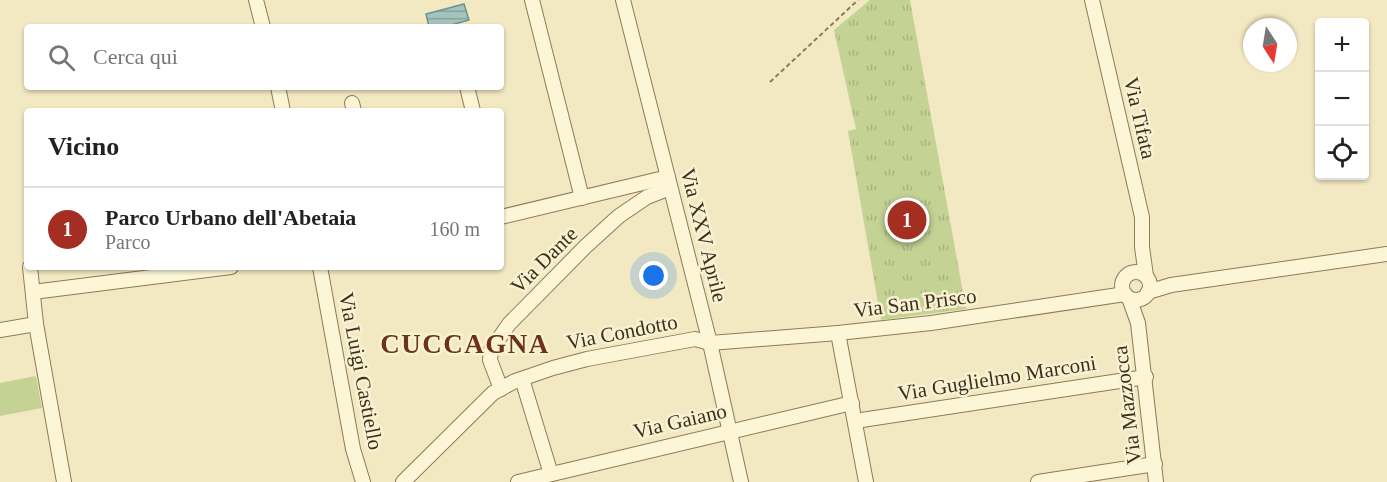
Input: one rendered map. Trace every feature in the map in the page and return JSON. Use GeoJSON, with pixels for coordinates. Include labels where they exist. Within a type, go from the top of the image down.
{"type":"FeatureCollection","features":[{"type":"Feature","properties":{"kind":"street"},"geometry":{"type":"LineString","coordinates":[[256,0],[262,24]]}},
{"type":"Feature","properties":{"kind":"street"},"geometry":{"type":"LineString","coordinates":[[532,0],[582,198]]}},
{"type":"Feature","properties":{"kind":"street","name":"Via XXV Aprile"},"geometry":{"type":"LineString","coordinates":[[623,0],[710,343],[741,482]]}},
{"type":"Feature","properties":{"kind":"street","name":"Via Tifata"},"geometry":{"type":"LineString","coordinates":[[1092,0],[1142,217],[1146,286]]}},
{"type":"Feature","properties":{"kind":"street"},"geometry":{"type":"LineString","coordinates":[[279,90],[283,108]]}},
{"type":"Feature","properties":{"kind":"street"},"geometry":{"type":"LineString","coordinates":[[468,90],[472,108]]}},
{"type":"Feature","properties":{"kind":"street"},"geometry":{"type":"LineString","coordinates":[[504,216],[582,198],[669,182]]}},
{"type":"Feature","properties":{"kind":"street","name":"Via Dante"},"geometry":{"type":"LineString","coordinates":[[501,389],[490,360],[491,350],[509,324],[619,216],[669,182]]}},
{"type":"Feature","properties":{"kind":"street","name":"Via Tifata"},"geometry":{"type":"LineString","coordinates":[[1129,274],[1142,247]]}},
{"type":"Feature","properties":{"kind":"street"},"geometry":{"type":"LineString","coordinates":[[1146,286],[1172,285],[1387,254]]}},
{"type":"Feature","properties":{"kind":"street"},"geometry":{"type":"LineString","coordinates":[[30,270],[36,324],[64,482]]}},
{"type":"Feature","properties":{"kind":"street"},"geometry":{"type":"LineString","coordinates":[[33,292],[207,270]]}},
{"type":"Feature","properties":{"kind":"street","name":"Via Luigi Castiello"},"geometry":{"type":"LineString","coordinates":[[321,270],[353,449],[363,482]]}},
{"type":"Feature","properties":{"kind":"street"},"geometry":{"type":"LineString","coordinates":[[1137,272],[1146,286],[1136,300],[1127,296],[1122,284],[1129,274],[1137,272]]}},
{"type":"Feature","properties":{"kind":"street","name":"Via Mazzocca"},"geometry":{"type":"LineString","coordinates":[[1138,323],[1146,286]]}},
{"type":"Feature","properties":{"kind":"street","name":"Via San Prisco"},"geometry":{"type":"LineString","coordinates":[[710,343],[931,323],[1127,296]]}},
{"type":"Feature","properties":{"kind":"street","name":"Via Mazzocca"},"geometry":{"type":"LineString","coordinates":[[1127,296],[1138,323],[1146,377],[1156,482]]}},
{"type":"Feature","properties":{"kind":"street"},"geometry":{"type":"LineString","coordinates":[[0,330],[36,324]]}},
{"type":"Feature","properties":{"kind":"street"},"geometry":{"type":"LineString","coordinates":[[838,333],[866,482]]}},
{"type":"Feature","properties":{"kind":"street","name":"Via Condotto"},"geometry":{"type":"LineString","coordinates":[[403,482],[493,393],[522,379],[576,362],[650,346],[695,339],[710,343]]}},
{"type":"Feature","properties":{"kind":"street","name":"Via Guglielmo Marconi"},"geometry":{"type":"LineString","coordinates":[[855,421],[1146,377]]}},
{"type":"Feature","properties":{"kind":"street"},"geometry":{"type":"LineString","coordinates":[[522,379],[547,477]]}},
{"type":"Feature","properties":{"kind":"street","name":"Via Gaiano"},"geometry":{"type":"LineString","coordinates":[[518,482],[547,477],[852,403]]}},
{"type":"Feature","properties":{"kind":"street"},"geometry":{"type":"LineString","coordinates":[[1038,482],[1155,464]]}},
{"type":"Feature","properties":{"kind":"path"},"geometry":{"type":"LineString","coordinates":[[770,82],[858,0]]}},
{"type":"Feature","properties":{"kind":"green space"},"geometry":{"type":"Polygon","coordinates":[[[870,0],[910,0],[966,309],[881,320],[848,131],[856,129],[834,30],[870,0]]]}},
{"type":"Feature","properties":{"kind":"green space"},"geometry":{"type":"Polygon","coordinates":[[[36,376],[42,408],[0,416],[0,383],[36,376]]]}},
{"type":"Feature","properties":{"kind":"water"},"geometry":{"type":"Polygon","coordinates":[[[464,4],[469,20],[455,24],[428,24],[426,14],[464,4]]]}},
{"type":"Feature","properties":{"kind":"place","name":"Parco Urbano dell'Abetaia"},"geometry":{"type":"Point","coordinates":[907,220]}},
{"type":"Feature","properties":{"kind":"district","name":"CUCCAGNA"},"geometry":{"type":"Point","coordinates":[465,344]}}]}
